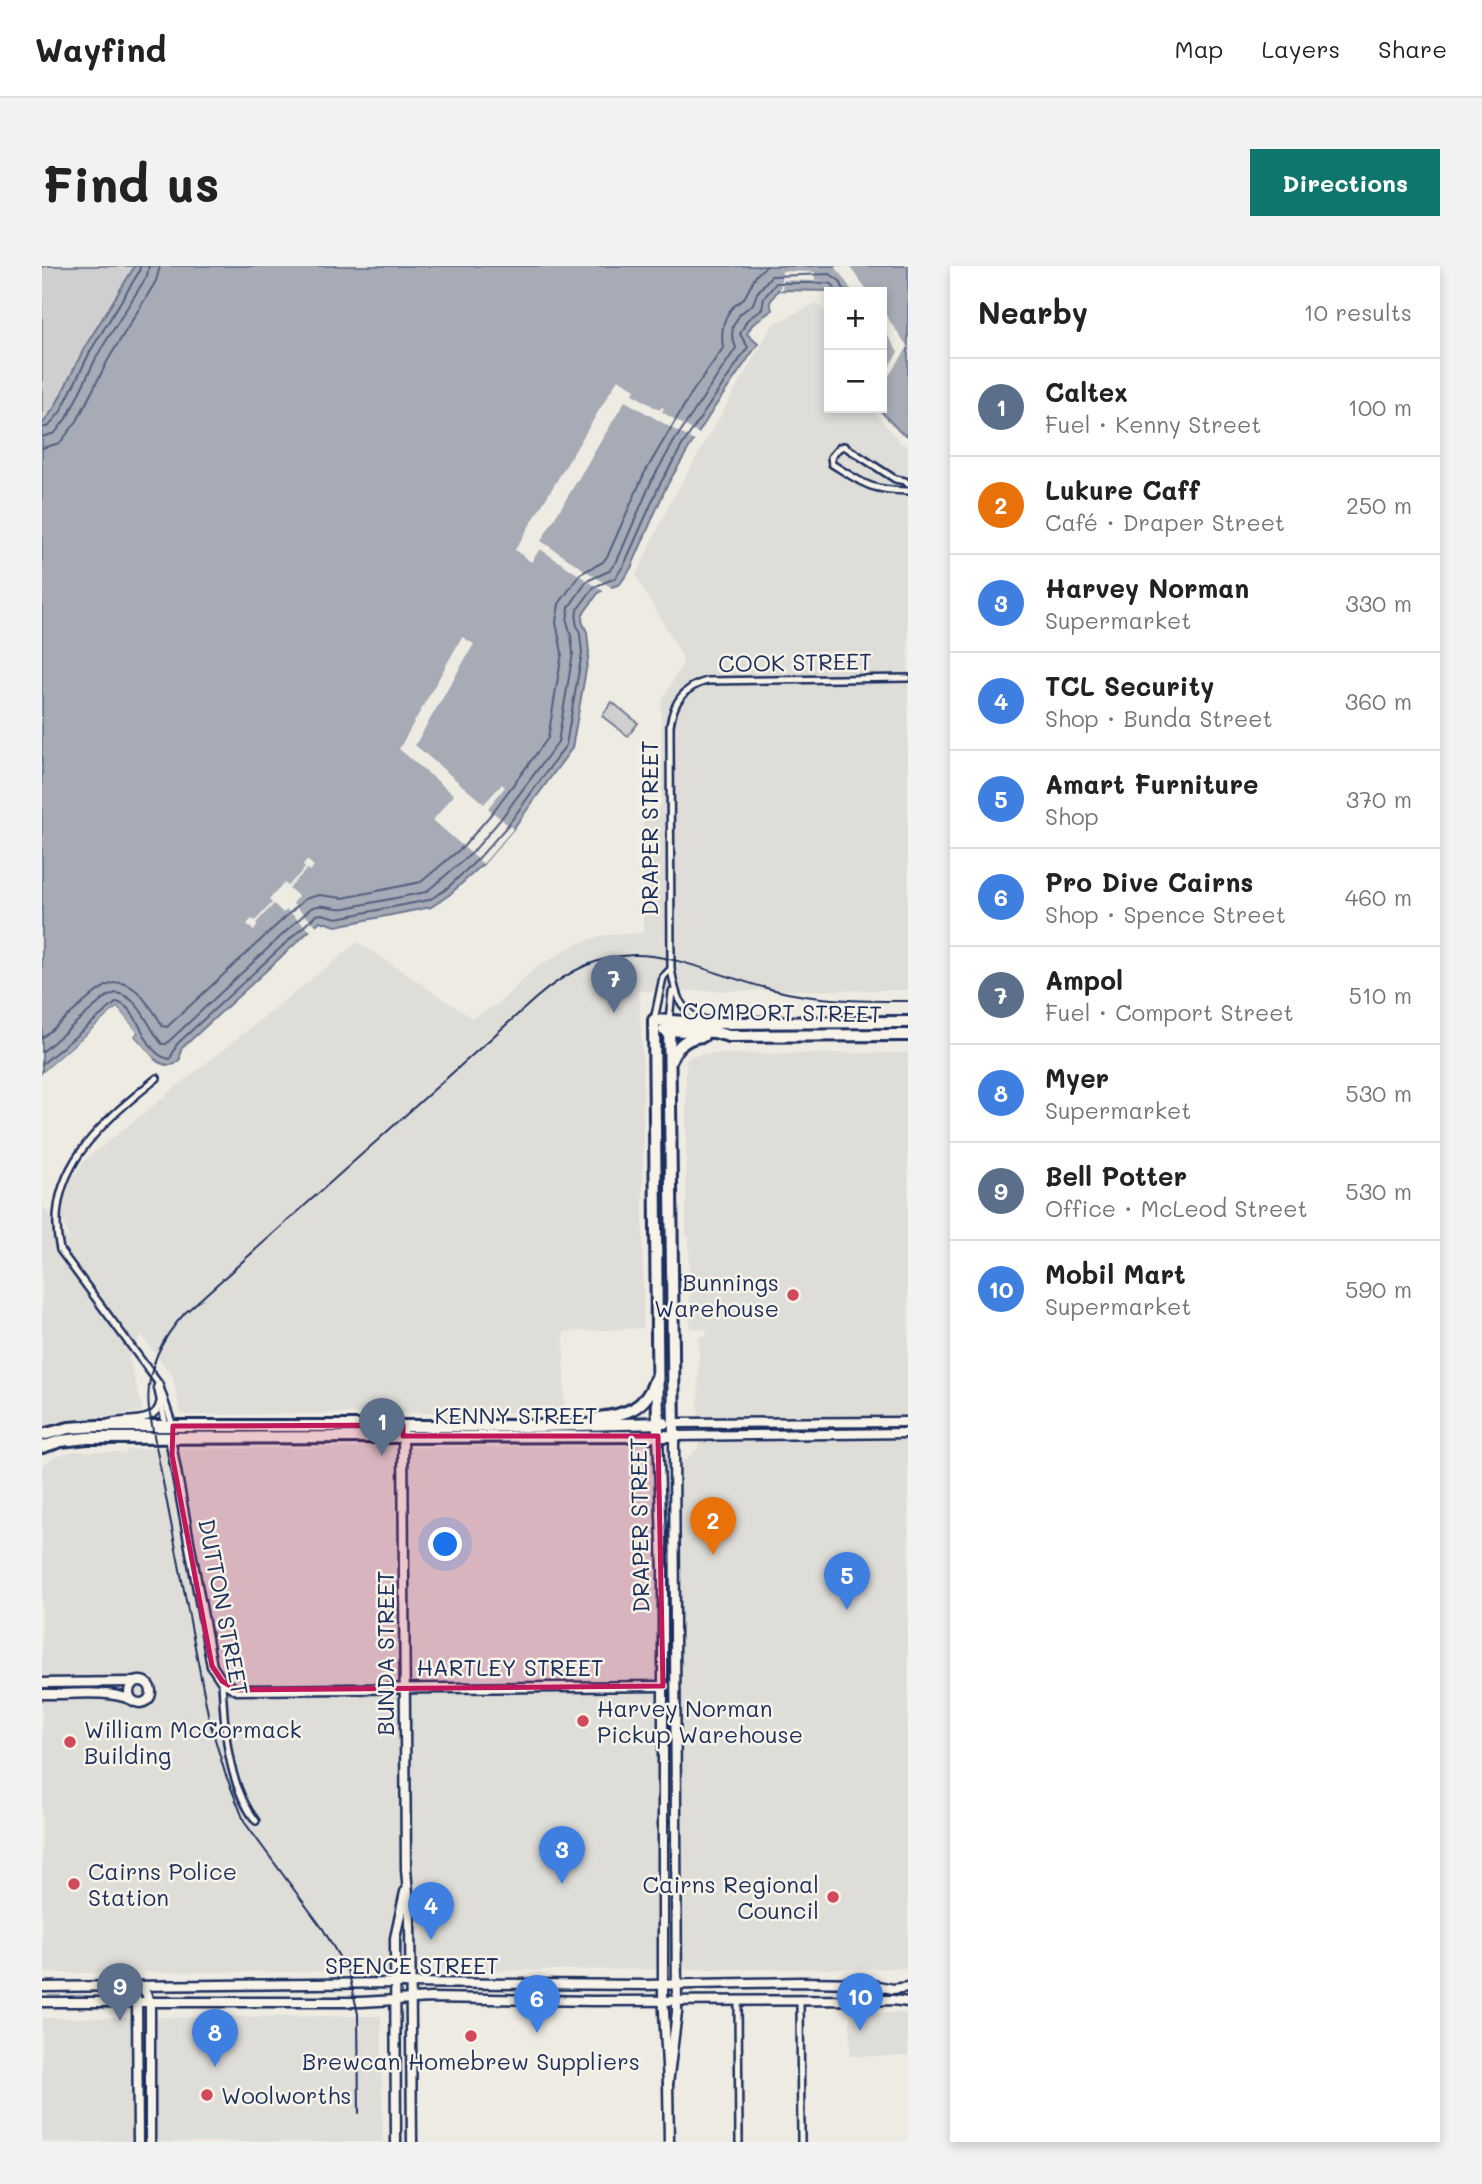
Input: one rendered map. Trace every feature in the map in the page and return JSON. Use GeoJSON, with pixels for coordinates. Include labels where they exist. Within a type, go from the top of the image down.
{"type":"FeatureCollection","features":[{"type":"Feature","properties":{"kind":"highway","name":"COMPORT STREET"},"geometry":{"type":"LineString","coordinates":[[654,1025],[908,1022]]}},
{"type":"Feature","properties":{"kind":"highway","name":"DRAPER STREET"},"geometry":{"type":"LineString","coordinates":[[654,1025],[658,1436]]}},
{"type":"Feature","properties":{"kind":"highway","name":"COMPORT STREET"},"geometry":{"type":"LineString","coordinates":[[669,1025],[729,1036],[908,1035]]}},
{"type":"Feature","properties":{"kind":"highway","name":"DRAPER STREET"},"geometry":{"type":"LineString","coordinates":[[669,1025],[674,1436]]}},
{"type":"Feature","properties":{"kind":"highway"},"geometry":{"type":"LineString","coordinates":[[670,1063],[678,1047],[692,1038],[729,1036]]}},
{"type":"Feature","properties":{"kind":"highway"},"geometry":{"type":"LineString","coordinates":[[536,1426],[629,1413],[644,1401],[657,1375]]}},
{"type":"Feature","properties":{"kind":"highway","name":"KENNY STREET"},"geometry":{"type":"LineString","coordinates":[[42,1447],[80,1438],[170,1438],[674,1423]]}},
{"type":"Feature","properties":{"kind":"highway","name":"KENNY STREET"},"geometry":{"type":"LineString","coordinates":[[42,1436],[69,1428],[99,1426],[674,1436]]}},
{"type":"Feature","properties":{"kind":"highway","name":"DUTTON STREET"},"geometry":{"type":"LineString","coordinates":[[169,1426],[170,1438]]}},
{"type":"Feature","properties":{"kind":"street"},"geometry":{"type":"LineString","coordinates":[[908,484],[895,479],[844,446],[831,457],[832,464],[867,486],[882,490],[908,491]]}},
{"type":"Feature","properties":{"kind":"street","name":"COOK STREET"},"geometry":{"type":"LineString","coordinates":[[684,692],[707,681],[908,678]]}},
{"type":"Feature","properties":{"kind":"street","name":"DRAPER STREET"},"geometry":{"type":"LineString","coordinates":[[684,692],[674,706],[670,726],[671,969],[679,1001],[703,1023]]}},
{"type":"Feature","properties":{"kind":"street","name":"DRAPER STREET"},"geometry":{"type":"LineString","coordinates":[[654,1025],[663,977],[671,969]]}},
{"type":"Feature","properties":{"kind":"street","name":"DRAPER STREET"},"geometry":{"type":"LineString","coordinates":[[669,1025],[673,981]]}},
{"type":"Feature","properties":{"kind":"street"},"geometry":{"type":"LineString","coordinates":[[78,1142],[157,1078]]}},
{"type":"Feature","properties":{"kind":"street","name":"DUTTON STREET"},"geometry":{"type":"LineString","coordinates":[[49,1229],[69,1262],[163,1391],[169,1426]]}},
{"type":"Feature","properties":{"kind":"street","name":"DUTTON STREET"},"geometry":{"type":"LineString","coordinates":[[153,1376],[169,1426]]}},
{"type":"Feature","properties":{"kind":"street"},"geometry":{"type":"LineString","coordinates":[[99,1426],[114,1420],[148,1417],[157,1411],[160,1402]]}},
{"type":"Feature","properties":{"kind":"street","name":"KENNY STREET"},"geometry":{"type":"LineString","coordinates":[[674,1423],[908,1422]]}},
{"type":"Feature","properties":{"kind":"street","name":"BUNDA STREET"},"geometry":{"type":"LineString","coordinates":[[403,1430],[406,1882],[410,1903],[412,2142]]}},
{"type":"Feature","properties":{"kind":"street","name":"KENNY STREET"},"geometry":{"type":"LineString","coordinates":[[674,1436],[908,1433]]}},
{"type":"Feature","properties":{"kind":"street","name":"DRAPER STREET"},"geometry":{"type":"LineString","coordinates":[[658,1436],[663,1570],[663,2001],[669,2142]]}},
{"type":"Feature","properties":{"kind":"street","name":"DRAPER STREET"},"geometry":{"type":"LineString","coordinates":[[668,2084],[677,2012],[674,1436]]}},
{"type":"Feature","properties":{"kind":"street","name":"DUTTON STREET"},"geometry":{"type":"LineString","coordinates":[[170,1438],[212,1666],[222,1681],[223,1712],[233,1767],[242,1800],[256,1822]]}},
{"type":"Feature","properties":{"kind":"street"},"geometry":{"type":"LineString","coordinates":[[42,1683],[145,1681],[151,1691],[146,1701],[139,1703],[124,1697],[42,1694]]}},
{"type":"Feature","properties":{"kind":"street","name":"HARTLEY STREET"},"geometry":{"type":"LineString","coordinates":[[222,1681],[237,1690],[675,1685]]}},
{"type":"Feature","properties":{"kind":"street"},"geometry":{"type":"LineString","coordinates":[[132,1700],[128,1691],[133,1682]]}},
{"type":"Feature","properties":{"kind":"street"},"geometry":{"type":"LineString","coordinates":[[97,1683],[106,1689],[109,1696]]}},
{"type":"Feature","properties":{"kind":"street","name":"BUNDA STREET"},"geometry":{"type":"LineString","coordinates":[[397,2142],[395,1938],[406,1882]]}},
{"type":"Feature","properties":{"kind":"street","name":"SPENCE STREET"},"geometry":{"type":"LineString","coordinates":[[42,1987],[397,1983],[863,1983],[893,1989],[908,1987]]}},
{"type":"Feature","properties":{"kind":"street"},"geometry":{"type":"LineString","coordinates":[[143,1987],[150,2002],[150,2142]]}},
{"type":"Feature","properties":{"kind":"street"},"geometry":{"type":"LineString","coordinates":[[138,2142],[136,2002],[143,1987]]}},
{"type":"Feature","properties":{"kind":"street","name":"SPENCE STREET"},"geometry":{"type":"LineString","coordinates":[[42,2002],[361,2002],[397,1999],[908,2002]]}},
{"type":"Feature","properties":{"kind":"street"},"geometry":{"type":"LineString","coordinates":[[738,2000],[739,2142]]}},
{"type":"Feature","properties":{"kind":"street"},"geometry":{"type":"LineString","coordinates":[[800,2000],[801,2142]]}},
{"type":"Feature","properties":{"kind":"highlighted area"},"geometry":{"type":"Polygon","coordinates":[[[403,1425],[403,1436],[658,1436],[663,1686],[237,1690],[222,1681],[212,1666],[172,1455],[173,1426],[403,1425]]]}},
{"type":"Feature","properties":{"kind":"shaded area"},"geometry":{"type":"Polygon","coordinates":[[[42,266],[135,266],[85,347],[55,407],[42,425],[42,266]]]}},
{"type":"Feature","properties":{"kind":"shaded area"},"geometry":{"type":"Polygon","coordinates":[[[817,303],[824,311],[824,413],[875,413],[902,444],[908,446],[908,990],[639,991],[643,1070],[643,1328],[564,1332],[564,1412],[186,1415],[180,1413],[173,1377],[141,1335],[129,1358],[143,1411],[42,1427],[42,1205],[70,1242],[60,1212],[66,1185],[86,1159],[358,942],[472,1018],[498,1004],[534,969],[576,944],[604,935],[643,933],[643,824],[662,804],[661,702],[683,663],[683,658],[636,576],[669,505],[773,324],[817,303]]]}},
{"type":"Feature","properties":{"kind":"shaded area"},"geometry":{"type":"Polygon","coordinates":[[[612,702],[638,723],[628,736],[602,716],[612,702]]]}},
{"type":"Feature","properties":{"kind":"shaded area"},"geometry":{"type":"Polygon","coordinates":[[[908,1053],[908,1968],[42,1973],[42,1465],[52,1458],[74,1451],[116,1452],[124,1456],[127,1450],[137,1449],[640,1446],[644,1459],[686,1460],[698,1448],[699,1337],[706,1336],[706,1329],[690,1328],[689,1237],[686,1236],[686,1060],[692,1056],[706,1054],[908,1053]]]}},
{"type":"Feature","properties":{"kind":"shaded area"},"geometry":{"type":"Polygon","coordinates":[[[850,2013],[908,2013],[908,2056],[850,2056],[850,2013]]]}},
{"type":"Feature","properties":{"kind":"shaded area"},"geometry":{"type":"Polygon","coordinates":[[[381,2016],[383,2142],[42,2142],[42,2018],[381,2016]]]}},
{"type":"Feature","properties":{"kind":"water"},"geometry":{"type":"Polygon","coordinates":[[[135,266],[908,266],[908,436],[900,432],[883,413],[887,413],[887,287],[824,287],[824,291],[778,290],[770,302],[772,310],[752,325],[747,334],[758,344],[714,408],[666,487],[631,568],[620,584],[599,592],[583,614],[589,653],[572,748],[513,829],[483,864],[449,895],[431,907],[336,926],[320,921],[181,1049],[180,1059],[175,1064],[162,1064],[152,1057],[117,1008],[42,1073],[42,425],[55,407],[85,347],[135,266]]]}},
{"type":"Feature","properties":{"kind":"pier"},"geometry":{"type":"Polygon","coordinates":[[[835,266],[849,266],[864,287],[850,287],[835,266]]]}},
{"type":"Feature","properties":{"kind":"pier"},"geometry":{"type":"Polygon","coordinates":[[[782,271],[815,272],[815,281],[783,280],[780,290],[782,271]]]}},
{"type":"Feature","properties":{"kind":"pier"},"geometry":{"type":"Polygon","coordinates":[[[887,317],[908,347],[887,378],[887,369],[898,352],[887,335],[887,317]]]}},
{"type":"Feature","properties":{"kind":"pier"},"geometry":{"type":"Polygon","coordinates":[[[618,379],[635,389],[633,394],[659,410],[664,408],[662,412],[701,435],[696,442],[625,401],[541,541],[615,590],[606,593],[540,549],[531,562],[515,550],[618,379]]]}},
{"type":"Feature","properties":{"kind":"pier"},"geometry":{"type":"Polygon","coordinates":[[[462,637],[474,644],[415,745],[484,804],[502,784],[505,787],[488,808],[513,829],[483,864],[433,820],[454,795],[399,749],[462,637]]]}},
{"type":"Feature","properties":{"kind":"pier"},"geometry":{"type":"Polygon","coordinates":[[[307,860],[314,866],[310,871],[307,869],[289,888],[298,896],[293,904],[318,927],[312,932],[287,910],[283,913],[274,904],[256,923],[258,925],[254,931],[247,924],[252,919],[255,921],[272,903],[269,900],[284,883],[288,886],[305,868],[303,865],[307,860]]]}},
{"type":"Feature","properties":{"kind":"pier"},"geometry":{"type":"Polygon","coordinates":[[[117,1008],[137,1032],[134,1036],[154,1059],[151,1061],[131,1038],[132,1032],[117,1013],[42,1076],[42,1073],[117,1008]]]}},
{"type":"Feature","properties":{"kind":"railway"},"geometry":{"type":"LineString","coordinates":[[359,2113],[358,2014],[349,1974],[323,1929],[245,1823],[225,1773],[209,1719],[149,1410],[149,1383],[156,1358],[168,1334],[185,1313],[536,998],[567,975],[596,961],[624,956],[651,956],[804,996],[839,1000],[908,1001]]}},
{"type":"Feature","properties":{"kind":"place","name":"Ampol"},"geometry":{"type":"Point","coordinates":[614,1013]}},
{"type":"Feature","properties":{"kind":"place","name":"Bunnings Warehouse"},"geometry":{"type":"Point","coordinates":[793,1295]}},
{"type":"Feature","properties":{"kind":"place","name":"Caltex"},"geometry":{"type":"Point","coordinates":[382,1456]}},
{"type":"Feature","properties":{"kind":"place","name":"Lukure Caff"},"geometry":{"type":"Point","coordinates":[713,1555]}},
{"type":"Feature","properties":{"kind":"place","name":"Amart Furniture"},"geometry":{"type":"Point","coordinates":[847,1610]}},
{"type":"Feature","properties":{"kind":"place","name":"Harvey Norman Pickup Warehouse"},"geometry":{"type":"Point","coordinates":[583,1721]}},
{"type":"Feature","properties":{"kind":"place","name":"William McCormack Building"},"geometry":{"type":"Point","coordinates":[70,1742]}},
{"type":"Feature","properties":{"kind":"place","name":"Cairns Police Station"},"geometry":{"type":"Point","coordinates":[74,1884]}},
{"type":"Feature","properties":{"kind":"place","name":"Harvey Norman"},"geometry":{"type":"Point","coordinates":[562,1884]}},
{"type":"Feature","properties":{"kind":"place","name":"Cairns Regional Council"},"geometry":{"type":"Point","coordinates":[833,1897]}},
{"type":"Feature","properties":{"kind":"place","name":"TCL Security"},"geometry":{"type":"Point","coordinates":[431,1940]}},
{"type":"Feature","properties":{"kind":"place","name":"Bell Potter"},"geometry":{"type":"Point","coordinates":[120,2021]}},
{"type":"Feature","properties":{"kind":"place","name":"Mobil Mart"},"geometry":{"type":"Point","coordinates":[860,2031]}},
{"type":"Feature","properties":{"kind":"place","name":"Pro Dive Cairns"},"geometry":{"type":"Point","coordinates":[537,2033]}},
{"type":"Feature","properties":{"kind":"place","name":"Brewcan Homebrew Suppliers"},"geometry":{"type":"Point","coordinates":[471,2036]}},
{"type":"Feature","properties":{"kind":"place","name":"Myer"},"geometry":{"type":"Point","coordinates":[215,2067]}},
{"type":"Feature","properties":{"kind":"place","name":"Woolworths"},"geometry":{"type":"Point","coordinates":[207,2095]}}]}
